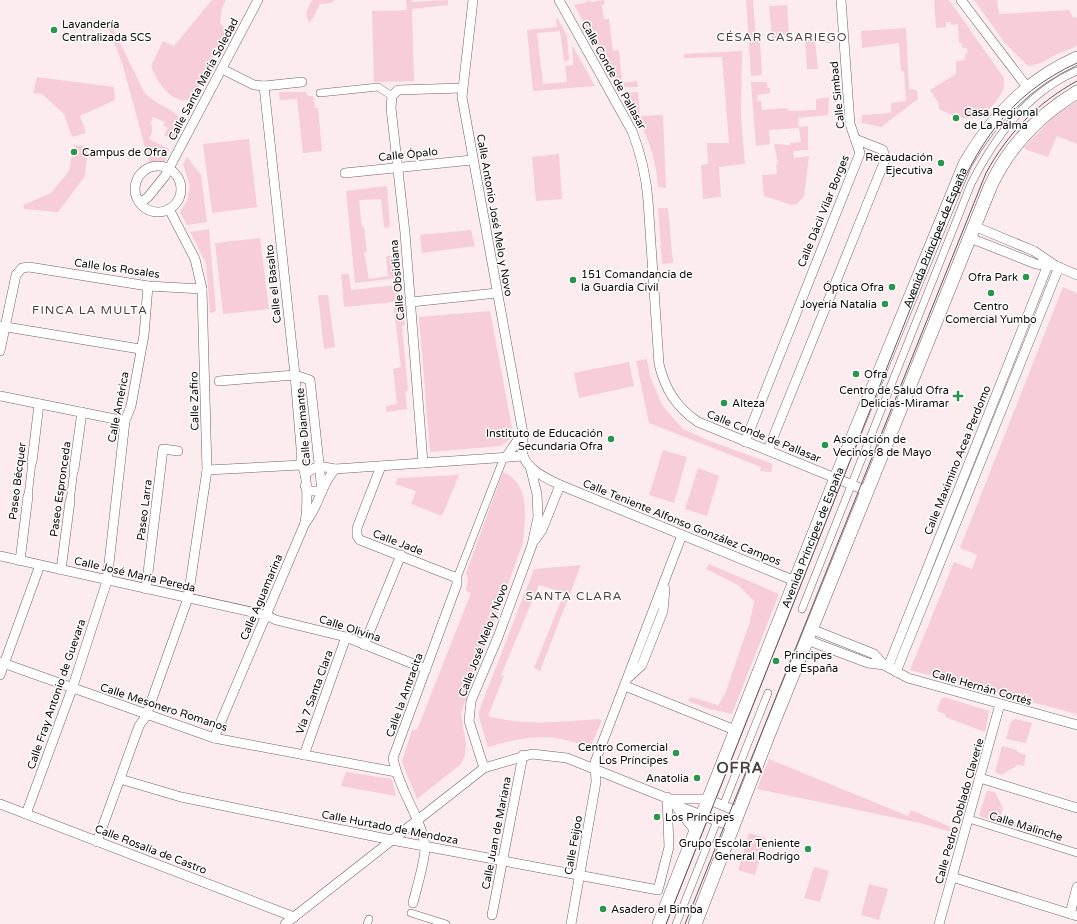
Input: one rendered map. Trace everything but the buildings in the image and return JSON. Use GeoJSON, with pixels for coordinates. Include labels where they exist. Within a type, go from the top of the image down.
{"type":"FeatureCollection","features":[{"type":"Feature","properties":{"kind":"main road","name":"Avenida Príncipes de España"},"geometry":{"type":"LineString","coordinates":[[659,924],[707,799],[836,478],[965,164],[987,129],[1003,110],[1027,87],[1056,68],[1077,58]]}},
{"type":"Feature","properties":{"kind":"main road"},"geometry":{"type":"LineString","coordinates":[[695,924],[867,491],[972,232],[998,172],[1015,146],[1046,114],[1077,92]]}},
{"type":"Feature","properties":{"kind":"street","name":"Calle Santa María Soledad"},"geometry":{"type":"LineString","coordinates":[[140,203],[160,184],[258,0]]}},
{"type":"Feature","properties":{"kind":"street","name":"Calle Antonio José Melo y Novo"},"geometry":{"type":"LineString","coordinates":[[473,0],[462,88],[472,160],[522,433],[523,456]]}},
{"type":"Feature","properties":{"kind":"street","name":"Calle Conde de Pallasar"},"geometry":{"type":"LineString","coordinates":[[559,0],[632,131],[640,153],[646,174],[659,364],[662,379],[673,399],[686,414],[698,422],[867,491]]}},
{"type":"Feature","properties":{"kind":"street","name":"Calle Simbad"},"geometry":{"type":"LineString","coordinates":[[841,0],[850,124],[855,139]]}},
{"type":"Feature","properties":{"kind":"street"},"geometry":{"type":"LineString","coordinates":[[961,0],[1027,87]]}},
{"type":"Feature","properties":{"kind":"street"},"geometry":{"type":"LineString","coordinates":[[222,69],[254,85],[264,86],[302,82]]}},
{"type":"Feature","properties":{"kind":"street","name":"Avenida Príncipes de España"},"geometry":{"type":"LineString","coordinates":[[802,609],[968,192],[981,164],[996,140],[1027,105],[1077,71]]}},
{"type":"Feature","properties":{"kind":"street","name":"Calle el Basalto"},"geometry":{"type":"LineString","coordinates":[[264,86],[295,376],[302,448],[301,465],[306,475]]}},
{"type":"Feature","properties":{"kind":"street"},"geometry":{"type":"LineString","coordinates":[[320,93],[378,87],[392,96],[398,90],[462,88]]}},
{"type":"Feature","properties":{"kind":"street","name":"Calle Obsidiana"},"geometry":{"type":"LineString","coordinates":[[392,96],[391,108],[405,233],[423,462]]}},
{"type":"Feature","properties":{"kind":"street"},"geometry":{"type":"LineString","coordinates":[[768,450],[885,160],[883,150],[855,139]]}},
{"type":"Feature","properties":{"kind":"street","name":"Calle Dácil Vilar Borges"},"geometry":{"type":"LineString","coordinates":[[744,442],[860,153],[855,139]]}},
{"type":"Feature","properties":{"kind":"street","name":"Calle Ópalo"},"geometry":{"type":"LineString","coordinates":[[345,173],[472,160]]}},
{"type":"Feature","properties":{"kind":"street"},"geometry":{"type":"LineString","coordinates":[[156,166],[169,168],[178,178],[181,186],[180,194],[176,202],[169,209],[154,211],[146,208],[137,199],[135,187],[139,175],[149,167],[156,166]]}},
{"type":"Feature","properties":{"kind":"street","name":"Calle Zafiro"},"geometry":{"type":"LineString","coordinates":[[97,842],[139,726],[146,716],[188,598],[207,470],[202,289],[195,259],[169,209]]}},
{"type":"Feature","properties":{"kind":"street"},"geometry":{"type":"LineString","coordinates":[[972,232],[1036,264],[1053,265],[1077,275]]}},
{"type":"Feature","properties":{"kind":"street","name":"Calle Maximino Acea Perdomo"},"geometry":{"type":"LineString","coordinates":[[886,666],[935,549],[1008,365],[1053,265]]}},
{"type":"Feature","properties":{"kind":"street","name":"Calle Maximino Acea Perdomo"},"geometry":{"type":"LineString","coordinates":[[896,672],[1018,369],[1053,265]]}},
{"type":"Feature","properties":{"kind":"street","name":"Calle los Rosales"},"geometry":{"type":"LineString","coordinates":[[2,327],[16,276],[19,270],[29,267],[148,286],[202,289]]}},
{"type":"Feature","properties":{"kind":"street","name":"Calle América"},"geometry":{"type":"LineString","coordinates":[[107,581],[125,421],[131,406],[140,349],[144,335],[148,286]]}},
{"type":"Feature","properties":{"kind":"street"},"geometry":{"type":"LineString","coordinates":[[411,302],[497,293]]}},
{"type":"Feature","properties":{"kind":"street"},"geometry":{"type":"LineString","coordinates":[[0,351],[2,327],[140,349]]}},
{"type":"Feature","properties":{"kind":"street"},"geometry":{"type":"LineString","coordinates":[[1008,365],[1018,369]]}},
{"type":"Feature","properties":{"kind":"street","name":"Calle Diamante"},"geometry":{"type":"LineString","coordinates":[[219,381],[295,376],[310,380],[318,466],[322,491]]}},
{"type":"Feature","properties":{"kind":"street"},"geometry":{"type":"LineString","coordinates":[[1004,377],[1013,381]]}},
{"type":"Feature","properties":{"kind":"street"},"geometry":{"type":"LineString","coordinates":[[0,396],[125,421]]}},
{"type":"Feature","properties":{"kind":"street","name":"Paseo Bécquer"},"geometry":{"type":"LineString","coordinates":[[20,561],[39,404]]}},
{"type":"Feature","properties":{"kind":"street","name":"Paseo Espronceda"},"geometry":{"type":"LineString","coordinates":[[61,570],[82,412]]}},
{"type":"Feature","properties":{"kind":"street"},"geometry":{"type":"LineString","coordinates":[[457,578],[505,457],[522,433]]}},
{"type":"Feature","properties":{"kind":"street","name":"Paseo Larra"},"geometry":{"type":"LineString","coordinates":[[146,589],[163,449],[178,451]]}},
{"type":"Feature","properties":{"kind":"street"},"geometry":{"type":"LineString","coordinates":[[305,523],[307,508],[305,486],[306,475],[313,468],[318,466],[335,469],[523,456],[530,466],[537,494],[538,517],[532,545]]}},
{"type":"Feature","properties":{"kind":"street"},"geometry":{"type":"LineString","coordinates":[[972,457],[982,461]]}},
{"type":"Feature","properties":{"kind":"street"},"geometry":{"type":"LineString","coordinates":[[207,470],[301,465]]}},
{"type":"Feature","properties":{"kind":"street","name":"Calle Jade"},"geometry":{"type":"LineString","coordinates":[[381,466],[357,528],[357,536],[360,540],[457,578]]}},
{"type":"Feature","properties":{"kind":"street","name":"Calle Teniente Alfonso González Campos"},"geometry":{"type":"LineString","coordinates":[[530,466],[543,476],[560,485],[795,581]]}},
{"type":"Feature","properties":{"kind":"street"},"geometry":{"type":"LineString","coordinates":[[967,468],[977,472]]}},
{"type":"Feature","properties":{"kind":"street","name":"Calle Aguamarina"},"geometry":{"type":"LineString","coordinates":[[214,738],[305,523],[311,516],[326,478],[335,469]]}},
{"type":"Feature","properties":{"kind":"street"},"geometry":{"type":"LineString","coordinates":[[532,545],[542,530],[560,485]]}},
{"type":"Feature","properties":{"kind":"street"},"geometry":{"type":"LineString","coordinates":[[305,486],[310,491],[322,491]]}},
{"type":"Feature","properties":{"kind":"street","name":"Calle Feijoo"},"geometry":{"type":"LineString","coordinates":[[571,924],[596,782],[595,762],[682,535]]}},
{"type":"Feature","properties":{"kind":"street","name":"Calle José Melo y Novo"},"geometry":{"type":"LineString","coordinates":[[484,768],[469,721],[471,701],[498,637],[532,545]]}},
{"type":"Feature","properties":{"kind":"street"},"geometry":{"type":"LineString","coordinates":[[935,549],[944,553]]}},
{"type":"Feature","properties":{"kind":"street"},"geometry":{"type":"LineString","coordinates":[[364,645],[401,555]]}},
{"type":"Feature","properties":{"kind":"street","name":"Calle José María Pereda"},"geometry":{"type":"LineString","coordinates":[[0,556],[265,615]]}},
{"type":"Feature","properties":{"kind":"street"},"geometry":{"type":"LineString","coordinates":[[930,561],[940,565]]}},
{"type":"Feature","properties":{"kind":"street"},"geometry":{"type":"LineString","coordinates":[[0,675],[2,663],[40,565]]}},
{"type":"Feature","properties":{"kind":"street","name":"Calle la Antracita"},"geometry":{"type":"LineString","coordinates":[[425,846],[396,772],[393,758],[426,669],[457,578]]}},
{"type":"Feature","properties":{"kind":"street","name":"Calle Fray Antonio de Guevara"},"geometry":{"type":"LineString","coordinates":[[26,814],[72,689],[107,581]]}},
{"type":"Feature","properties":{"kind":"street","name":"Calle Olivina"},"geometry":{"type":"LineString","coordinates":[[265,615],[276,620],[346,637],[426,669]]}},
{"type":"Feature","properties":{"kind":"street","name":"Calle Hernán Cortés"},"geometry":{"type":"LineString","coordinates":[[809,635],[868,663],[886,666],[908,678],[1077,725]]}},
{"type":"Feature","properties":{"kind":"street","name":"Vía 7 Santa Clara"},"geometry":{"type":"LineString","coordinates":[[304,755],[346,637]]}},
{"type":"Feature","properties":{"kind":"street","name":"Calle Mesonero Romanos"},"geometry":{"type":"LineString","coordinates":[[2,663],[146,716],[214,738],[396,772]]}},
{"type":"Feature","properties":{"kind":"street"},"geometry":{"type":"LineString","coordinates":[[626,682],[677,707],[735,730]]}},
{"type":"Feature","properties":{"kind":"street"},"geometry":{"type":"LineString","coordinates":[[723,806],[768,693]]}},
{"type":"Feature","properties":{"kind":"street","name":"Calle Pedro Doblado Claverie"},"geometry":{"type":"LineString","coordinates":[[939,924],[1000,704]]}},
{"type":"Feature","properties":{"kind":"street"},"geometry":{"type":"LineString","coordinates":[[285,924],[484,768],[523,755],[547,754],[568,758],[733,827]]}},
{"type":"Feature","properties":{"kind":"street","name":"Calle Juan de Mariana"},"geometry":{"type":"LineString","coordinates":[[492,916],[523,755]]}},
{"type":"Feature","properties":{"kind":"street"},"geometry":{"type":"LineString","coordinates":[[980,778],[1077,808]]}},
{"type":"Feature","properties":{"kind":"street","name":"Calle Hurtado de Mendoza"},"geometry":{"type":"LineString","coordinates":[[120,779],[181,797],[392,840],[658,890],[669,847],[670,800]]}},
{"type":"Feature","properties":{"kind":"street"},"geometry":{"type":"LineString","coordinates":[[670,800],[707,799],[739,812]]}},
{"type":"Feature","properties":{"kind":"street"},"geometry":{"type":"LineString","coordinates":[[670,800],[695,831]]}},
{"type":"Feature","properties":{"kind":"street","name":"Calle Rosalía de Castro"},"geometry":{"type":"LineString","coordinates":[[0,804],[294,917]]}},
{"type":"Feature","properties":{"kind":"street","name":"Calle Malinche"},"geometry":{"type":"LineString","coordinates":[[969,819],[1077,853]]}},
{"type":"Feature","properties":{"kind":"street"},"geometry":{"type":"LineString","coordinates":[[676,924],[717,821]]}},
{"type":"Feature","properties":{"kind":"street"},"geometry":{"type":"LineString","coordinates":[[413,904],[425,846]]}},
{"type":"Feature","properties":{"kind":"street"},"geometry":{"type":"LineString","coordinates":[[952,877],[1074,915],[1077,888]]}},
{"type":"Feature","properties":{"kind":"street"},"geometry":{"type":"LineString","coordinates":[[411,913],[446,924]]}},
{"type":"Feature","properties":{"kind":"shaded area"},"geometry":{"type":"Polygon","coordinates":[[[212,0],[226,0],[222,8],[220,23],[227,31],[192,99],[178,99],[172,96],[161,85],[151,66],[163,41],[174,46],[212,0]]]}},
{"type":"Feature","properties":{"kind":"shaded area"},"geometry":{"type":"Polygon","coordinates":[[[312,0],[335,0],[331,3],[320,4],[309,23],[306,13],[312,0]]]}},
{"type":"Feature","properties":{"kind":"shaded area"},"geometry":{"type":"Polygon","coordinates":[[[406,0],[412,0],[412,2],[448,0],[448,5],[412,9],[414,81],[374,82],[372,11],[407,10],[406,0]]]}},
{"type":"Feature","properties":{"kind":"shaded area"},"geometry":{"type":"Polygon","coordinates":[[[587,0],[592,2],[604,0],[604,5],[602,5],[604,19],[609,19],[613,51],[619,50],[622,83],[637,81],[638,87],[620,87],[574,5],[587,2],[587,0]]]}},
{"type":"Feature","properties":{"kind":"shaded area"},"geometry":{"type":"Polygon","coordinates":[[[746,0],[753,0],[756,39],[760,40],[762,75],[751,76],[746,0]]]}},
{"type":"Feature","properties":{"kind":"shaded area"},"geometry":{"type":"Polygon","coordinates":[[[934,0],[949,0],[1004,78],[1003,90],[998,99],[986,112],[977,117],[959,117],[939,109],[938,102],[930,90],[956,74],[956,61],[965,60],[965,54],[968,53],[967,48],[962,48],[962,43],[959,43],[958,24],[951,25],[951,22],[946,22],[946,27],[936,28],[934,0]]]}},
{"type":"Feature","properties":{"kind":"shaded area"},"geometry":{"type":"Polygon","coordinates":[[[974,0],[997,0],[999,14],[1069,10],[1073,17],[1077,18],[1077,46],[1055,55],[1041,63],[1028,66],[1005,43],[974,0]]]}},
{"type":"Feature","properties":{"kind":"shaded area"},"geometry":{"type":"Polygon","coordinates":[[[787,5],[789,36],[772,38],[769,6],[787,5]]]}},
{"type":"Feature","properties":{"kind":"shaded area"},"geometry":{"type":"Polygon","coordinates":[[[556,19],[558,19],[567,36],[569,60],[564,61],[560,31],[537,33],[543,84],[567,82],[565,66],[573,65],[572,45],[595,86],[533,91],[527,30],[557,27],[556,19]]]}},
{"type":"Feature","properties":{"kind":"shaded area"},"geometry":{"type":"Polygon","coordinates":[[[110,22],[144,92],[181,119],[181,128],[175,140],[164,135],[168,128],[163,125],[165,122],[153,117],[150,124],[152,125],[152,132],[149,139],[169,149],[165,162],[149,162],[123,66],[107,23],[110,22]]]}},
{"type":"Feature","properties":{"kind":"shaded area"},"geometry":{"type":"Polygon","coordinates":[[[906,28],[909,89],[917,90],[918,99],[881,127],[862,123],[862,115],[891,113],[891,103],[906,101],[904,71],[901,71],[899,43],[862,48],[861,31],[906,28]]]}},
{"type":"Feature","properties":{"kind":"shaded area"},"geometry":{"type":"Polygon","coordinates":[[[830,35],[831,43],[822,43],[822,40],[815,41],[818,69],[807,69],[805,37],[830,35]]]}},
{"type":"Feature","properties":{"kind":"shaded area"},"geometry":{"type":"Polygon","coordinates":[[[742,51],[741,116],[745,164],[719,167],[721,197],[703,199],[701,165],[708,164],[707,143],[729,143],[722,57],[684,58],[684,54],[742,51]]]}},
{"type":"Feature","properties":{"kind":"shaded area"},"geometry":{"type":"Polygon","coordinates":[[[37,77],[114,87],[115,100],[80,116],[86,133],[72,137],[64,114],[42,94],[33,93],[37,77]]]}},
{"type":"Feature","properties":{"kind":"shaded area"},"geometry":{"type":"Polygon","coordinates":[[[751,82],[767,82],[767,88],[770,88],[770,93],[757,95],[758,101],[761,101],[762,110],[787,108],[788,111],[816,110],[816,99],[829,97],[828,115],[798,118],[799,127],[808,126],[808,150],[793,151],[794,158],[809,156],[804,196],[797,204],[792,205],[764,196],[762,175],[777,174],[776,165],[778,164],[774,144],[790,145],[790,143],[801,142],[799,128],[769,130],[770,144],[756,146],[751,82]]]}},
{"type":"Feature","properties":{"kind":"shaded area"},"geometry":{"type":"Polygon","coordinates":[[[279,92],[306,92],[308,96],[313,96],[315,108],[318,108],[322,151],[303,153],[297,99],[280,100],[279,92]]]}},
{"type":"Feature","properties":{"kind":"shaded area"},"geometry":{"type":"Polygon","coordinates":[[[638,92],[640,116],[663,115],[666,188],[658,187],[657,174],[647,138],[636,115],[622,93],[638,92]]]}},
{"type":"Feature","properties":{"kind":"shaded area"},"geometry":{"type":"Polygon","coordinates":[[[1077,101],[1077,144],[1057,136],[1048,157],[1027,150],[1024,147],[1055,115],[1077,101]]]}},
{"type":"Feature","properties":{"kind":"shaded area"},"geometry":{"type":"Polygon","coordinates":[[[249,139],[257,207],[212,213],[203,144],[249,139]]]}},
{"type":"Feature","properties":{"kind":"shaded area"},"geometry":{"type":"Polygon","coordinates":[[[74,145],[88,147],[85,176],[58,212],[24,209],[23,205],[51,193],[69,171],[74,145]]]}},
{"type":"Feature","properties":{"kind":"shaded area"},"geometry":{"type":"Polygon","coordinates":[[[559,154],[562,199],[536,201],[532,157],[559,154]]]}},
{"type":"Feature","properties":{"kind":"shaded area"},"geometry":{"type":"Polygon","coordinates":[[[187,157],[201,175],[207,222],[187,225],[180,212],[187,201],[190,186],[183,164],[187,157]]]}},
{"type":"Feature","properties":{"kind":"shaded area"},"geometry":{"type":"Polygon","coordinates":[[[387,186],[390,227],[384,228],[381,199],[359,200],[367,252],[364,252],[369,279],[388,276],[386,256],[396,256],[398,278],[355,283],[346,191],[387,186]]]}},
{"type":"Feature","properties":{"kind":"shaded area"},"geometry":{"type":"Polygon","coordinates":[[[658,208],[668,208],[673,263],[662,264],[658,208]]]}},
{"type":"Feature","properties":{"kind":"shaded area"},"geometry":{"type":"Polygon","coordinates":[[[209,229],[216,311],[210,313],[206,263],[190,232],[209,229]]]}},
{"type":"Feature","properties":{"kind":"shaded area"},"geometry":{"type":"Polygon","coordinates":[[[471,230],[475,246],[422,253],[420,235],[471,230]]]}},
{"type":"Feature","properties":{"kind":"shaded area"},"geometry":{"type":"Polygon","coordinates":[[[260,238],[269,309],[223,314],[215,243],[260,238]]]}},
{"type":"Feature","properties":{"kind":"shaded area"},"geometry":{"type":"Polygon","coordinates":[[[341,274],[349,274],[351,290],[398,285],[405,325],[402,326],[408,390],[405,392],[407,409],[386,412],[386,406],[397,404],[393,369],[401,367],[393,302],[344,307],[341,274]]]}},
{"type":"Feature","properties":{"kind":"shaded area"},"geometry":{"type":"Polygon","coordinates":[[[1063,287],[1077,293],[1077,714],[910,670],[954,562],[972,569],[977,555],[960,548],[1063,287]]]}},
{"type":"Feature","properties":{"kind":"shaded area"},"geometry":{"type":"Polygon","coordinates":[[[318,295],[328,295],[335,347],[324,349],[318,295]]]}},
{"type":"Feature","properties":{"kind":"shaded area"},"geometry":{"type":"Polygon","coordinates":[[[490,311],[513,433],[511,438],[501,446],[430,452],[419,317],[490,311]]]}},
{"type":"Feature","properties":{"kind":"shaded area"},"geometry":{"type":"Polygon","coordinates":[[[647,359],[650,376],[662,405],[683,429],[710,441],[773,464],[771,472],[760,471],[761,467],[649,423],[636,361],[647,359]]]}},
{"type":"Feature","properties":{"kind":"shaded area"},"geometry":{"type":"Polygon","coordinates":[[[629,362],[634,386],[579,398],[574,373],[629,362]]]}},
{"type":"Feature","properties":{"kind":"shaded area"},"geometry":{"type":"Polygon","coordinates":[[[663,450],[687,457],[674,503],[649,495],[663,450]]]}},
{"type":"Feature","properties":{"kind":"shaded area"},"geometry":{"type":"Polygon","coordinates":[[[698,468],[719,476],[707,516],[685,509],[698,468]]]}},
{"type":"Feature","properties":{"kind":"shaded area"},"geometry":{"type":"Polygon","coordinates":[[[503,472],[512,477],[522,493],[525,513],[523,543],[461,713],[466,744],[465,755],[461,764],[417,799],[402,762],[412,730],[417,730],[471,593],[466,591],[468,580],[466,573],[503,472]]]}},
{"type":"Feature","properties":{"kind":"shaded area"},"geometry":{"type":"Polygon","coordinates":[[[459,475],[442,516],[411,504],[416,491],[395,484],[398,478],[459,475]]]}},
{"type":"Feature","properties":{"kind":"shaded area"},"geometry":{"type":"Polygon","coordinates":[[[709,564],[779,594],[732,714],[709,709],[688,701],[691,697],[718,705],[725,694],[750,621],[754,601],[738,585],[706,569],[709,564]]]}},
{"type":"Feature","properties":{"kind":"shaded area"},"geometry":{"type":"Polygon","coordinates":[[[581,565],[540,671],[534,668],[564,593],[539,585],[501,675],[504,676],[488,716],[529,722],[602,720],[590,748],[563,740],[539,737],[515,740],[488,747],[479,717],[479,711],[534,569],[581,565]]]}},
{"type":"Feature","properties":{"kind":"shaded area"},"geometry":{"type":"Polygon","coordinates":[[[944,697],[989,711],[985,732],[945,717],[945,714],[937,711],[941,699],[944,697]]]}},
{"type":"Feature","properties":{"kind":"shaded area"},"geometry":{"type":"Polygon","coordinates":[[[1015,719],[1032,723],[1026,743],[1006,739],[1011,722],[1015,719]]]}},
{"type":"Feature","properties":{"kind":"shaded area"},"geometry":{"type":"Polygon","coordinates":[[[1002,746],[1017,750],[1017,752],[1026,755],[1024,766],[1018,765],[1001,775],[995,772],[1002,746]]]}},
{"type":"Feature","properties":{"kind":"shaded area"},"geometry":{"type":"Polygon","coordinates":[[[769,759],[908,816],[911,810],[953,828],[951,832],[920,823],[757,789],[769,759]]]}},
{"type":"Feature","properties":{"kind":"shaded area"},"geometry":{"type":"Polygon","coordinates":[[[346,772],[392,779],[396,796],[341,786],[346,772]]]}},
{"type":"Feature","properties":{"kind":"shaded area"},"geometry":{"type":"Polygon","coordinates":[[[988,791],[995,792],[1003,808],[1000,819],[1038,832],[1037,835],[979,816],[986,793],[988,791]]]}},
{"type":"Feature","properties":{"kind":"shaded area"},"geometry":{"type":"Polygon","coordinates":[[[749,833],[766,838],[755,875],[738,870],[749,833]]]}},
{"type":"Feature","properties":{"kind":"shaded area"},"geometry":{"type":"Polygon","coordinates":[[[814,867],[829,871],[820,902],[804,898],[814,867]]]}},
{"type":"Feature","properties":{"kind":"shaded area"},"geometry":{"type":"Polygon","coordinates":[[[869,884],[888,889],[879,920],[861,915],[869,884]]]}},
{"type":"Feature","properties":{"kind":"tram line"},"geometry":{"type":"LineString","coordinates":[[666,924],[959,189],[983,145],[997,125],[1013,107],[1031,91],[1053,76],[1077,63]]}},
{"type":"Feature","properties":{"kind":"tram line"},"geometry":{"type":"LineString","coordinates":[[685,924],[986,173],[1004,145],[1025,120],[1049,99],[1077,81]]}},
{"type":"Feature","properties":{"kind":"place","name":"Lavandería Centralizada SCS"},"geometry":{"type":"Point","coordinates":[54,30]}},
{"type":"Feature","properties":{"kind":"place","name":"Casa Regional de La Palma"},"geometry":{"type":"Point","coordinates":[956,118]}},
{"type":"Feature","properties":{"kind":"place","name":"Campus de Ofra"},"geometry":{"type":"Point","coordinates":[74,152]}},
{"type":"Feature","properties":{"kind":"place","name":"Recaudación Ejecutiva"},"geometry":{"type":"Point","coordinates":[941,163]}},
{"type":"Feature","properties":{"kind":"place","name":"Ofra Park"},"geometry":{"type":"Point","coordinates":[1026,277]}},
{"type":"Feature","properties":{"kind":"place","name":"151 Comandancia de la Guardia Civil"},"geometry":{"type":"Point","coordinates":[573,280]}},
{"type":"Feature","properties":{"kind":"place","name":"Óptica Ofra"},"geometry":{"type":"Point","coordinates":[892,287]}},
{"type":"Feature","properties":{"kind":"place","name":"Centro Comercial Yumbo"},"geometry":{"type":"Point","coordinates":[991,293]}},
{"type":"Feature","properties":{"kind":"place","name":"Joyería Natalia"},"geometry":{"type":"Point","coordinates":[885,304]}},
{"type":"Feature","properties":{"kind":"place","name":"Ofra"},"geometry":{"type":"Point","coordinates":[856,374]}},
{"type":"Feature","properties":{"kind":"place","name":"Centro de Salud Ofra Delicias-Miramar"},"geometry":{"type":"Point","coordinates":[958,396]}},
{"type":"Feature","properties":{"kind":"place","name":"Alteza"},"geometry":{"type":"Point","coordinates":[724,403]}},
{"type":"Feature","properties":{"kind":"place","name":"Instituto de Educación Secundaria Ofra"},"geometry":{"type":"Point","coordinates":[611,439]}},
{"type":"Feature","properties":{"kind":"place","name":"Asociación de Vecinos 8 de Mayo"},"geometry":{"type":"Point","coordinates":[825,445]}},
{"type":"Feature","properties":{"kind":"place","name":"Principes de España"},"geometry":{"type":"Point","coordinates":[776,661]}},
{"type":"Feature","properties":{"kind":"place","name":"Centro Comercial Los Príncipes"},"geometry":{"type":"Point","coordinates":[676,753]}},
{"type":"Feature","properties":{"kind":"place","name":"Anatolia"},"geometry":{"type":"Point","coordinates":[697,778]}},
{"type":"Feature","properties":{"kind":"place","name":"Los Príncipes"},"geometry":{"type":"Point","coordinates":[657,817]}},
{"type":"Feature","properties":{"kind":"place","name":"Grupo Escolar Teniente General Rodrigo"},"geometry":{"type":"Point","coordinates":[808,849]}},
{"type":"Feature","properties":{"kind":"place","name":"Asadero el Bimba"},"geometry":{"type":"Point","coordinates":[603,909]}},
{"type":"Feature","properties":{"kind":"district","name":"CÉSAR CASARIEGO"},"geometry":{"type":"Point","coordinates":[782,37]}},
{"type":"Feature","properties":{"kind":"district","name":"FINCA LA MULTA"},"geometry":{"type":"Point","coordinates":[90,310]}},
{"type":"Feature","properties":{"kind":"district","name":"SANTA CLARA"},"geometry":{"type":"Point","coordinates":[574,596]}},
{"type":"Feature","properties":{"kind":"district","name":"OFRA"},"geometry":{"type":"Point","coordinates":[740,768]}}]}
